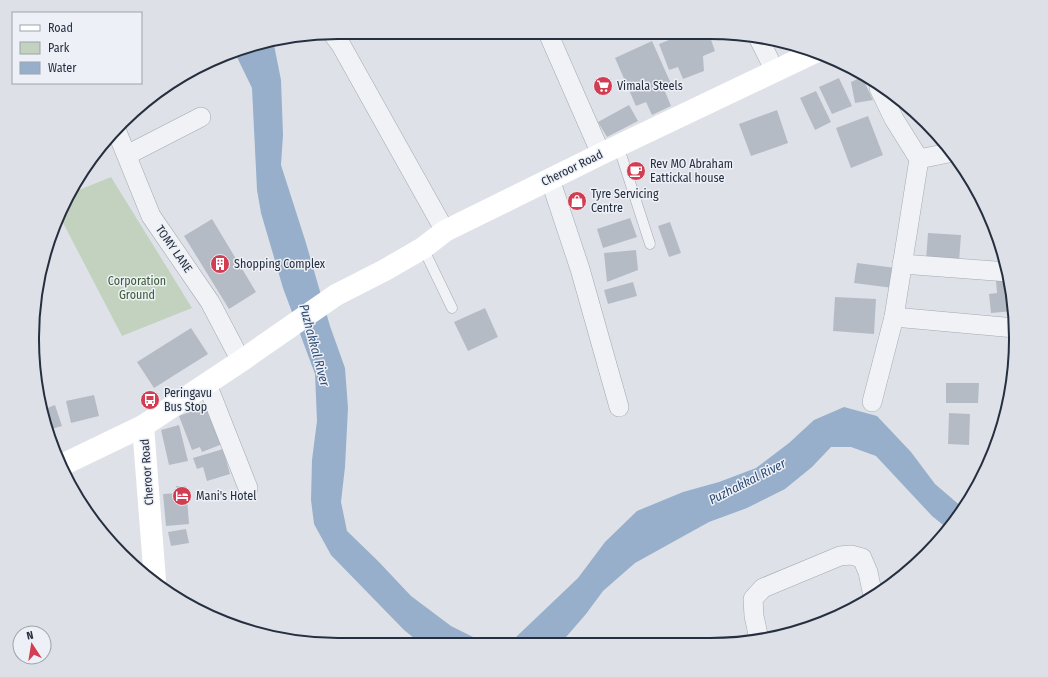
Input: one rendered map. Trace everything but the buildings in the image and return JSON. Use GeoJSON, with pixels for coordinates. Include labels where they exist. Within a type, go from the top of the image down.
{"type":"FeatureCollection","features":[{"type":"Feature","properties":{"kind":"main road","name":"Cheroor Road"},"geometry":{"type":"LineString","coordinates":[[155,575],[143,426],[275,338],[336,295],[385,270],[423,248],[445,231],[610,149],[807,56]]}},
{"type":"Feature","properties":{"kind":"main road"},"geometry":{"type":"LineString","coordinates":[[66,463],[143,426]]}},
{"type":"Feature","properties":{"kind":"street"},"geometry":{"type":"LineString","coordinates":[[337,39],[445,231]]}},
{"type":"Feature","properties":{"kind":"street"},"geometry":{"type":"LineString","coordinates":[[551,39],[610,149]]}},
{"type":"Feature","properties":{"kind":"street"},"geometry":{"type":"LineString","coordinates":[[761,44],[775,71]]}},
{"type":"Feature","properties":{"kind":"street"},"geometry":{"type":"LineString","coordinates":[[872,402],[894,317],[919,159],[894,119],[881,93]]}},
{"type":"Feature","properties":{"kind":"street"},"geometry":{"type":"LineString","coordinates":[[127,155],[201,117]]}},
{"type":"Feature","properties":{"kind":"street","name":"TOMY LANE"},"geometry":{"type":"LineString","coordinates":[[119,135],[151,216],[210,302],[241,361]]}},
{"type":"Feature","properties":{"kind":"street"},"geometry":{"type":"LineString","coordinates":[[919,159],[945,154]]}},
{"type":"Feature","properties":{"kind":"street"},"geometry":{"type":"LineString","coordinates":[[550,179],[580,269],[619,407]]}},
{"type":"Feature","properties":{"kind":"street"},"geometry":{"type":"LineString","coordinates":[[902,264],[1001,271]]}},
{"type":"Feature","properties":{"kind":"street"},"geometry":{"type":"LineString","coordinates":[[894,317],[1008,327]]}},
{"type":"Feature","properties":{"kind":"street"},"geometry":{"type":"LineString","coordinates":[[207,384],[248,488]]}},
{"type":"Feature","properties":{"kind":"street"},"geometry":{"type":"LineString","coordinates":[[758,634],[754,616],[753,600],[763,588],[840,556],[851,555],[862,558],[868,572],[872,590]]}},
{"type":"Feature","properties":{"kind":"lane"},"geometry":{"type":"LineString","coordinates":[[610,149],[650,244]]}},
{"type":"Feature","properties":{"kind":"lane"},"geometry":{"type":"LineString","coordinates":[[423,248],[452,308]]}},
{"type":"Feature","properties":{"kind":"green space","name":"Corporation Ground"},"geometry":{"type":"Polygon","coordinates":[[[111,177],[192,308],[122,336],[63,222],[78,190],[111,177]]]}},
{"type":"Feature","properties":{"kind":"water","name":"Puzhakkal River"},"geometry":{"type":"Polygon","coordinates":[[[274,46],[281,80],[283,135],[281,165],[306,243],[330,326],[345,368],[348,408],[345,467],[341,502],[347,531],[411,596],[451,626],[475,638],[414,638],[404,630],[331,555],[314,524],[311,500],[312,460],[317,421],[315,374],[283,288],[261,213],[257,190],[252,88],[237,57],[274,46]]]}},
{"type":"Feature","properties":{"kind":"water","name":"Puzhakkal River"},"geometry":{"type":"Polygon","coordinates":[[[844,407],[877,416],[911,452],[935,484],[959,505],[944,525],[932,516],[876,456],[851,447],[831,447],[812,467],[785,489],[747,508],[709,522],[635,563],[603,591],[565,638],[515,638],[578,578],[605,542],[637,511],[683,492],[719,482],[756,468],[789,443],[814,420],[844,407]]]}},
{"type":"Feature","properties":{"kind":"place","name":"Vimala Steels"},"geometry":{"type":"Point","coordinates":[603,86]}},
{"type":"Feature","properties":{"kind":"place","name":"Rev MO Abraham Eattickal house"},"geometry":{"type":"Point","coordinates":[636,171]}},
{"type":"Feature","properties":{"kind":"place","name":"Tyre Servicing Centre"},"geometry":{"type":"Point","coordinates":[577,201]}},
{"type":"Feature","properties":{"kind":"place","name":"Shopping Complex"},"geometry":{"type":"Point","coordinates":[220,264]}},
{"type":"Feature","properties":{"kind":"place","name":"Peringavu Bus Stop"},"geometry":{"type":"Point","coordinates":[150,400]}},
{"type":"Feature","properties":{"kind":"place","name":"Mani's Hotel"},"geometry":{"type":"Point","coordinates":[182,496]}}]}
